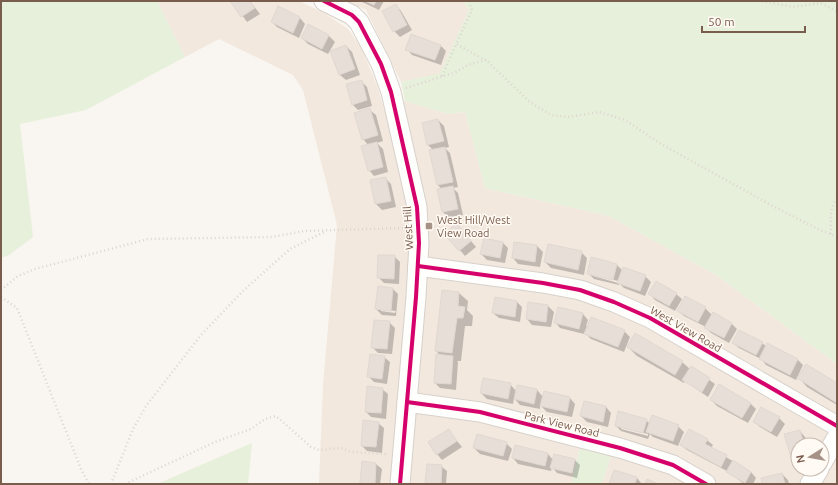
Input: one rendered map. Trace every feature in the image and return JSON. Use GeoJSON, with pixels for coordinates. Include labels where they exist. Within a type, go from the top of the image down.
{"type":"FeatureCollection","features":[{"type":"Feature","properties":{"kind":"street","name":"West Hill"},"geometry":{"type":"LineString","coordinates":[[327,2],[352,15],[359,22],[382,64],[391,92],[417,207],[418,266],[400,484]]}},
{"type":"Feature","properties":{"kind":"street","name":"West View Road"},"geometry":{"type":"LineString","coordinates":[[418,266],[543,283],[580,290],[614,302],[650,318],[837,426]]}},
{"type":"Feature","properties":{"kind":"street","name":"Park View Road"},"geometry":{"type":"LineString","coordinates":[[407,402],[480,412],[620,448],[673,465],[706,484]]}},
{"type":"Feature","properties":{"kind":"street"},"geometry":{"type":"LineString","coordinates":[[830,449],[837,437]]}},
{"type":"Feature","properties":{"kind":"path"},"geometry":{"type":"LineString","coordinates":[[442,76],[472,10],[469,1]]}},
{"type":"Feature","properties":{"kind":"path"},"geometry":{"type":"LineString","coordinates":[[762,1],[793,7],[820,3],[837,11]]}},
{"type":"Feature","properties":{"kind":"path"},"geometry":{"type":"LineString","coordinates":[[456,44],[486,60],[530,102],[551,115],[568,117],[599,112],[625,120],[661,144],[771,205],[837,238]]}},
{"type":"Feature","properties":{"kind":"path"},"geometry":{"type":"LineString","coordinates":[[391,92],[456,72],[468,64],[486,60]]}},
{"type":"Feature","properties":{"kind":"path"},"geometry":{"type":"LineString","coordinates":[[831,234],[833,203],[837,198]]}},
{"type":"Feature","properties":{"kind":"path"},"geometry":{"type":"LineString","coordinates":[[1,290],[18,276],[35,269],[94,255],[120,245],[148,239],[272,237],[304,231],[418,226]]}},
{"type":"Feature","properties":{"kind":"path"},"geometry":{"type":"LineString","coordinates":[[111,484],[133,429],[146,406],[201,335],[244,290],[290,249],[328,230]]}},
{"type":"Feature","properties":{"kind":"path"},"geometry":{"type":"LineString","coordinates":[[1,297],[17,308],[81,469],[89,484]]}},
{"type":"Feature","properties":{"kind":"path"},"geometry":{"type":"LineString","coordinates":[[126,484],[215,442],[251,429],[265,419],[276,416],[311,446],[319,450],[341,448],[352,452],[403,455]]}},
{"type":"Feature","properties":{"kind":"shaded area"},"geometry":{"type":"Polygon","coordinates":[[[157,1],[299,1],[324,13],[348,29],[361,47],[378,88],[384,109],[405,101],[448,114],[465,112],[485,188],[609,216],[716,275],[837,364],[837,484],[602,484],[611,455],[580,447],[571,484],[319,484],[323,385],[337,225],[303,90],[293,75],[219,39],[185,57],[157,1]]]}},
{"type":"Feature","properties":{"kind":"shaded area"},"geometry":{"type":"Polygon","coordinates":[[[347,1],[463,1],[469,10],[440,74],[401,82],[366,10],[347,1]]]}},
{"type":"Feature","properties":{"kind":"green space"},"geometry":{"type":"Polygon","coordinates":[[[1,1],[157,1],[185,57],[86,110],[20,124],[33,237],[9,255],[1,258],[1,1]]]}},
{"type":"Feature","properties":{"kind":"green space"},"geometry":{"type":"Polygon","coordinates":[[[463,1],[837,1],[837,364],[716,275],[609,216],[485,188],[465,112],[448,114],[405,101],[401,82],[440,73],[469,10],[463,1]]]}},
{"type":"Feature","properties":{"kind":"green space"},"geometry":{"type":"Polygon","coordinates":[[[252,443],[248,484],[157,484],[252,443]]]}},
{"type":"Feature","properties":{"kind":"green space"},"geometry":{"type":"Polygon","coordinates":[[[580,447],[611,455],[602,484],[571,484],[580,447]]]}},
{"type":"Feature","properties":{"kind":"building"},"geometry":{"type":"Polygon","coordinates":[[[230,1],[250,1],[255,8],[241,17],[230,1]]]}},
{"type":"Feature","properties":{"kind":"building"},"geometry":{"type":"Polygon","coordinates":[[[365,1],[376,1],[374,5],[365,1]]]}},
{"type":"Feature","properties":{"kind":"building"},"geometry":{"type":"Polygon","coordinates":[[[396,4],[407,25],[393,32],[382,11],[396,4]]]}},
{"type":"Feature","properties":{"kind":"building"},"geometry":{"type":"Polygon","coordinates":[[[278,6],[300,17],[293,33],[271,22],[278,6]]]}},
{"type":"Feature","properties":{"kind":"building"},"geometry":{"type":"Polygon","coordinates":[[[308,24],[329,35],[322,49],[301,38],[308,24]]]}},
{"type":"Feature","properties":{"kind":"building"},"geometry":{"type":"Polygon","coordinates":[[[411,34],[441,45],[435,60],[405,50],[411,34]]]}},
{"type":"Feature","properties":{"kind":"building"},"geometry":{"type":"Polygon","coordinates":[[[346,45],[355,69],[339,75],[330,51],[346,45]]]}},
{"type":"Feature","properties":{"kind":"building"},"geometry":{"type":"Polygon","coordinates":[[[362,80],[367,100],[352,105],[346,84],[362,80]]]}},
{"type":"Feature","properties":{"kind":"building"},"geometry":{"type":"Polygon","coordinates":[[[370,108],[378,135],[362,140],[354,113],[370,108]]]}},
{"type":"Feature","properties":{"kind":"building"},"geometry":{"type":"Polygon","coordinates":[[[438,119],[444,141],[427,145],[422,123],[438,119]]]}},
{"type":"Feature","properties":{"kind":"building"},"geometry":{"type":"Polygon","coordinates":[[[377,142],[383,167],[368,171],[361,146],[377,142]]]}},
{"type":"Feature","properties":{"kind":"building"},"geometry":{"type":"Polygon","coordinates":[[[445,147],[453,182],[437,185],[429,150],[445,147]]]}},
{"type":"Feature","properties":{"kind":"building"},"geometry":{"type":"Polygon","coordinates":[[[386,177],[391,201],[375,204],[370,180],[386,177]]]}},
{"type":"Feature","properties":{"kind":"building"},"geometry":{"type":"Polygon","coordinates":[[[453,186],[458,209],[442,212],[437,189],[453,186]]]}},
{"type":"Feature","properties":{"kind":"building"},"geometry":{"type":"Polygon","coordinates":[[[457,223],[471,241],[459,251],[444,234],[457,223]]]}},
{"type":"Feature","properties":{"kind":"building"},"geometry":{"type":"Polygon","coordinates":[[[484,238],[503,242],[500,258],[480,254],[484,238]]]}},
{"type":"Feature","properties":{"kind":"building"},"geometry":{"type":"Polygon","coordinates":[[[514,242],[537,245],[535,262],[512,258],[514,242]]]}},
{"type":"Feature","properties":{"kind":"building"},"geometry":{"type":"Polygon","coordinates":[[[548,244],[582,251],[578,270],[544,262],[548,244]]]}},
{"type":"Feature","properties":{"kind":"building"},"geometry":{"type":"Polygon","coordinates":[[[378,255],[395,255],[394,279],[377,278],[378,255]]]}},
{"type":"Feature","properties":{"kind":"building"},"geometry":{"type":"Polygon","coordinates":[[[591,257],[617,264],[613,280],[587,274],[591,257]]]}},
{"type":"Feature","properties":{"kind":"building"},"geometry":{"type":"Polygon","coordinates":[[[623,267],[646,275],[640,291],[617,283],[623,267]]]}},
{"type":"Feature","properties":{"kind":"building"},"geometry":{"type":"Polygon","coordinates":[[[656,281],[677,293],[669,306],[648,294],[656,281]]]}},
{"type":"Feature","properties":{"kind":"building"},"geometry":{"type":"Polygon","coordinates":[[[378,286],[393,288],[391,311],[375,309],[378,286]]]}},
{"type":"Feature","properties":{"kind":"building"},"geometry":{"type":"Polygon","coordinates":[[[442,290],[459,292],[458,306],[465,307],[463,318],[457,318],[452,353],[435,351],[442,290]]]}},
{"type":"Feature","properties":{"kind":"building"},"geometry":{"type":"Polygon","coordinates":[[[685,296],[706,307],[698,322],[677,311],[685,296]]]}},
{"type":"Feature","properties":{"kind":"building"},"geometry":{"type":"Polygon","coordinates":[[[495,297],[517,301],[515,317],[492,313],[495,297]]]}},
{"type":"Feature","properties":{"kind":"building"},"geometry":{"type":"Polygon","coordinates":[[[528,302],[548,305],[546,322],[526,319],[528,302]]]}},
{"type":"Feature","properties":{"kind":"building"},"geometry":{"type":"Polygon","coordinates":[[[558,307],[583,313],[579,329],[554,323],[558,307]]]}},
{"type":"Feature","properties":{"kind":"building"},"geometry":{"type":"Polygon","coordinates":[[[713,312],[732,323],[724,338],[704,328],[713,312]]]}},
{"type":"Feature","properties":{"kind":"building"},"geometry":{"type":"Polygon","coordinates":[[[591,317],[625,330],[618,347],[584,334],[591,317]]]}},
{"type":"Feature","properties":{"kind":"building"},"geometry":{"type":"Polygon","coordinates":[[[374,320],[390,321],[387,349],[371,348],[374,320]]]}},
{"type":"Feature","properties":{"kind":"building"},"geometry":{"type":"Polygon","coordinates":[[[739,330],[763,342],[756,355],[732,343],[739,330]]]}},
{"type":"Feature","properties":{"kind":"building"},"geometry":{"type":"Polygon","coordinates":[[[635,333],[683,361],[675,375],[627,347],[635,333]]]}},
{"type":"Feature","properties":{"kind":"building"},"geometry":{"type":"Polygon","coordinates":[[[767,343],[798,359],[790,375],[759,359],[767,343]]]}},
{"type":"Feature","properties":{"kind":"building"},"geometry":{"type":"Polygon","coordinates":[[[370,354],[385,356],[382,379],[367,377],[370,354]]]}},
{"type":"Feature","properties":{"kind":"building"},"geometry":{"type":"Polygon","coordinates":[[[436,354],[453,356],[451,384],[434,383],[436,354]]]}},
{"type":"Feature","properties":{"kind":"building"},"geometry":{"type":"Polygon","coordinates":[[[806,364],[837,383],[837,403],[797,378],[806,364]]]}},
{"type":"Feature","properties":{"kind":"building"},"geometry":{"type":"Polygon","coordinates":[[[691,366],[710,378],[702,392],[682,380],[691,366]]]}},
{"type":"Feature","properties":{"kind":"building"},"geometry":{"type":"Polygon","coordinates":[[[483,378],[511,383],[508,399],[480,393],[483,378]]]}},
{"type":"Feature","properties":{"kind":"building"},"geometry":{"type":"Polygon","coordinates":[[[719,384],[751,403],[742,418],[710,400],[719,384]]]}},
{"type":"Feature","properties":{"kind":"building"},"geometry":{"type":"Polygon","coordinates":[[[517,385],[537,389],[534,404],[514,399],[517,385]]]}},
{"type":"Feature","properties":{"kind":"building"},"geometry":{"type":"Polygon","coordinates":[[[367,386],[383,388],[381,413],[365,412],[367,386]]]}},
{"type":"Feature","properties":{"kind":"building"},"geometry":{"type":"Polygon","coordinates":[[[544,391],[570,397],[567,412],[540,406],[544,391]]]}},
{"type":"Feature","properties":{"kind":"building"},"geometry":{"type":"Polygon","coordinates":[[[584,401],[606,406],[603,422],[580,416],[584,401]]]}},
{"type":"Feature","properties":{"kind":"building"},"geometry":{"type":"Polygon","coordinates":[[[761,407],[780,417],[771,432],[753,422],[761,407]]]}},
{"type":"Feature","properties":{"kind":"building"},"geometry":{"type":"Polygon","coordinates":[[[618,411],[647,419],[643,433],[615,426],[618,411]]]}},
{"type":"Feature","properties":{"kind":"building"},"geometry":{"type":"Polygon","coordinates":[[[652,415],[679,425],[673,441],[646,432],[652,415]]]}},
{"type":"Feature","properties":{"kind":"building"},"geometry":{"type":"Polygon","coordinates":[[[363,420],[379,422],[376,447],[361,446],[363,420]]]}},
{"type":"Feature","properties":{"kind":"building"},"geometry":{"type":"Polygon","coordinates":[[[449,429],[457,441],[436,455],[428,442],[449,429]]]}},
{"type":"Feature","properties":{"kind":"building"},"geometry":{"type":"Polygon","coordinates":[[[689,429],[708,439],[705,444],[727,455],[721,467],[680,445],[689,429]]]}},
{"type":"Feature","properties":{"kind":"building"},"geometry":{"type":"Polygon","coordinates":[[[800,430],[802,437],[790,437],[790,454],[784,434],[800,430]]]}},
{"type":"Feature","properties":{"kind":"building"},"geometry":{"type":"Polygon","coordinates":[[[477,434],[507,442],[503,456],[473,448],[477,434]]]}},
{"type":"Feature","properties":{"kind":"building"},"geometry":{"type":"Polygon","coordinates":[[[515,445],[548,453],[545,466],[512,458],[515,445]]]}},
{"type":"Feature","properties":{"kind":"building"},"geometry":{"type":"Polygon","coordinates":[[[554,454],[575,459],[572,473],[550,468],[554,454]]]}},
{"type":"Feature","properties":{"kind":"building"},"geometry":{"type":"Polygon","coordinates":[[[733,460],[751,472],[745,483],[726,472],[733,460]]]}},
{"type":"Feature","properties":{"kind":"building"},"geometry":{"type":"Polygon","coordinates":[[[362,461],[376,463],[375,484],[360,483],[362,461]]]}},
{"type":"Feature","properties":{"kind":"building"},"geometry":{"type":"Polygon","coordinates":[[[427,464],[442,465],[441,484],[425,484],[427,464]]]}},
{"type":"Feature","properties":{"kind":"building"},"geometry":{"type":"Polygon","coordinates":[[[614,470],[637,477],[635,484],[609,484],[614,470]]]}},
{"type":"Feature","properties":{"kind":"building"},"geometry":{"type":"Polygon","coordinates":[[[782,473],[785,484],[762,484],[761,478],[782,473]]]}},
{"type":"Feature","properties":{"kind":"building"},"geometry":{"type":"Polygon","coordinates":[[[647,479],[658,484],[645,484],[647,479]]]}},
{"type":"Feature","properties":{"kind":"cycle path"},"geometry":{"type":"LineString","coordinates":[[324,1],[352,15],[359,22],[381,64],[391,92],[417,207],[419,243],[416,297],[400,484]]}},
{"type":"Feature","properties":{"kind":"cycle path"},"geometry":{"type":"LineString","coordinates":[[418,266],[543,283],[580,290],[614,302],[650,318],[837,426]]}},
{"type":"Feature","properties":{"kind":"cycle path"},"geometry":{"type":"LineString","coordinates":[[407,402],[480,412],[620,448],[673,465],[706,484]]}},
{"type":"Feature","properties":{"kind":"place","name":"West Hill/West View Road"},"geometry":{"type":"Point","coordinates":[429,226]}}]}
